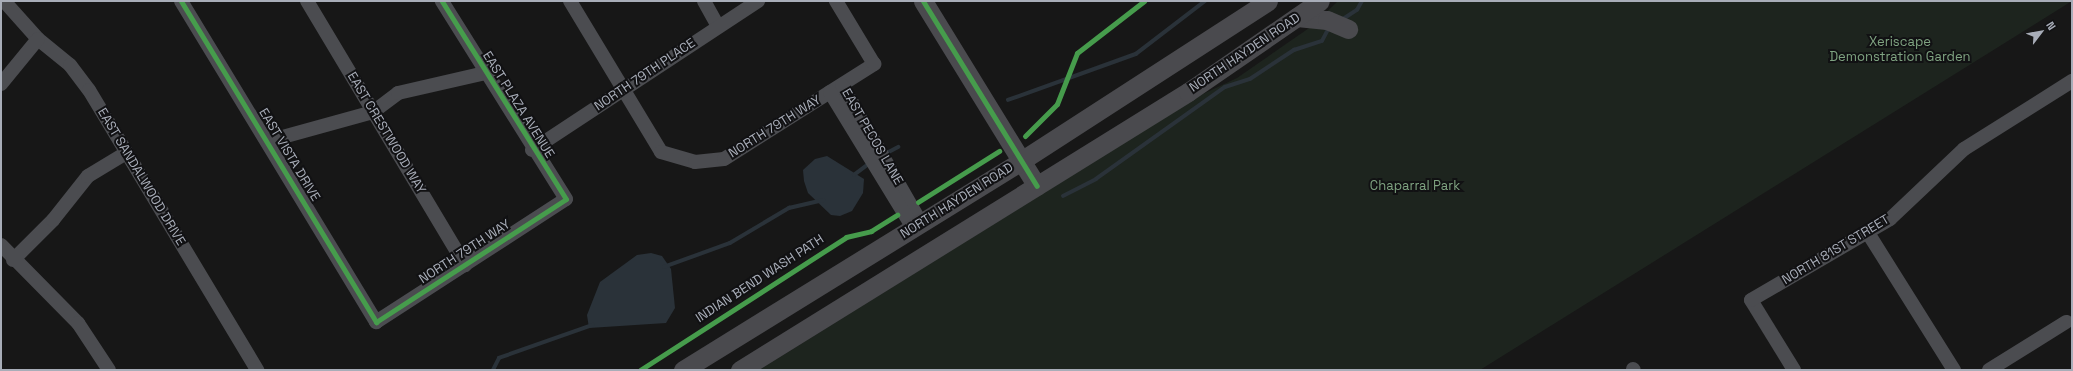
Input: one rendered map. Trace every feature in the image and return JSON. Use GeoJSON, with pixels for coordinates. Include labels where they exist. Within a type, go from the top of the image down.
{"type":"FeatureCollection","features":[{"type":"Feature","properties":{"kind":"main road"},"geometry":{"type":"LineString","coordinates":[[923,1],[1037,186]]}},
{"type":"Feature","properties":{"kind":"main road","name":"NORTH HAYDEN ROAD"},"geometry":{"type":"LineString","coordinates":[[683,370],[1021,161],[1268,1]]}},
{"type":"Feature","properties":{"kind":"main road","name":"NORTH HAYDEN ROAD"},"geometry":{"type":"LineString","coordinates":[[740,370],[1188,92],[1320,1]]}},
{"type":"Feature","properties":{"kind":"main road"},"geometry":{"type":"LineString","coordinates":[[1296,17],[1327,20],[1348,29]]}},
{"type":"Feature","properties":{"kind":"street","name":"EAST SANDALWOOD DRIVE"},"geometry":{"type":"LineString","coordinates":[[4,1],[38,39],[74,71],[257,370]]}},
{"type":"Feature","properties":{"kind":"street","name":"EAST VISTA DRIVE"},"geometry":{"type":"LineString","coordinates":[[181,1],[268,141],[376,322]]}},
{"type":"Feature","properties":{"kind":"street","name":"EAST CRESTWOOD WAY"},"geometry":{"type":"LineString","coordinates":[[307,1],[466,265]]}},
{"type":"Feature","properties":{"kind":"street","name":"EAST PLAZA AVENUE"},"geometry":{"type":"LineString","coordinates":[[442,1],[532,150],[566,199]]}},
{"type":"Feature","properties":{"kind":"street","name":"NORTH 79TH WAY"},"geometry":{"type":"LineString","coordinates":[[570,1],[621,90],[661,152],[695,162],[724,159],[836,88]]}},
{"type":"Feature","properties":{"kind":"street"},"geometry":{"type":"LineString","coordinates":[[704,1],[718,26]]}},
{"type":"Feature","properties":{"kind":"street","name":"NORTH 79TH PLACE"},"geometry":{"type":"LineString","coordinates":[[532,150],[758,1]]}},
{"type":"Feature","properties":{"kind":"street","name":"EAST PECOS LANE"},"geometry":{"type":"LineString","coordinates":[[836,1],[874,64],[836,88],[917,225]]}},
{"type":"Feature","properties":{"kind":"street"},"geometry":{"type":"LineString","coordinates":[[1,84],[38,39]]}},
{"type":"Feature","properties":{"kind":"street"},"geometry":{"type":"LineString","coordinates":[[268,141],[373,112],[398,93],[485,73]]}},
{"type":"Feature","properties":{"kind":"street","name":"NORTH 81ST STREET"},"geometry":{"type":"LineString","coordinates":[[1794,370],[1751,300],[1868,233],[1905,205],[1964,149],[2072,82]]}},
{"type":"Feature","properties":{"kind":"street"},"geometry":{"type":"LineString","coordinates":[[13,260],[53,220],[88,176],[126,154]]}},
{"type":"Feature","properties":{"kind":"street","name":"NORTH 79TH WAY"},"geometry":{"type":"LineString","coordinates":[[376,322],[566,199]]}},
{"type":"Feature","properties":{"kind":"street"},"geometry":{"type":"LineString","coordinates":[[1868,233],[1954,370]]}},
{"type":"Feature","properties":{"kind":"street"},"geometry":{"type":"LineString","coordinates":[[1,245],[13,260],[78,323],[109,370]]}},
{"type":"Feature","properties":{"kind":"street"},"geometry":{"type":"LineString","coordinates":[[1989,370],[2066,322]]}},
{"type":"Feature","properties":{"kind":"green space","name":"Chaparral Park"},"geometry":{"type":"Polygon","coordinates":[[[1338,1],[2072,1],[1480,370],[759,370],[1203,94],[1237,78],[1312,26],[1338,1]]]}},
{"type":"Feature","properties":{"kind":"shaded area"},"geometry":{"type":"Polygon","coordinates":[[[827,156],[864,179],[863,193],[852,211],[840,216],[831,215],[808,193],[804,181],[803,170],[815,159],[827,156]]]}},
{"type":"Feature","properties":{"kind":"shaded area"},"geometry":{"type":"Polygon","coordinates":[[[651,253],[662,256],[671,269],[675,308],[666,323],[589,328],[587,315],[600,282],[637,255],[651,253]]]}},
{"type":"Feature","properties":{"kind":"waterway"},"geometry":{"type":"LineString","coordinates":[[1008,100],[1136,54],[1205,1]]}},
{"type":"Feature","properties":{"kind":"waterway"},"geometry":{"type":"LineString","coordinates":[[1343,19],[1357,10],[1362,1]]}},
{"type":"Feature","properties":{"kind":"waterway"},"geometry":{"type":"LineString","coordinates":[[1063,196],[1096,179],[1225,87],[1250,79],[1294,50],[1322,41],[1329,28]]}},
{"type":"Feature","properties":{"kind":"waterway"},"geometry":{"type":"LineString","coordinates":[[885,154],[898,147]]}},
{"type":"Feature","properties":{"kind":"waterway"},"geometry":{"type":"LineString","coordinates":[[854,175],[870,163]]}},
{"type":"Feature","properties":{"kind":"waterway"},"geometry":{"type":"LineString","coordinates":[[664,267],[730,243],[789,208],[823,200]]}},
{"type":"Feature","properties":{"kind":"waterway"},"geometry":{"type":"LineString","coordinates":[[493,370],[499,358],[592,325]]}},
{"type":"Feature","properties":{"kind":"cycle path"},"geometry":{"type":"LineString","coordinates":[[181,1],[376,322],[566,199],[442,1]]}},
{"type":"Feature","properties":{"kind":"cycle path"},"geometry":{"type":"LineString","coordinates":[[923,1],[1037,186]]}},
{"type":"Feature","properties":{"kind":"cycle path"},"geometry":{"type":"LineString","coordinates":[[1025,136],[1057,104],[1077,53],[1144,1]]}},
{"type":"Feature","properties":{"kind":"cycle path"},"geometry":{"type":"LineString","coordinates":[[918,202],[999,151]]}},
{"type":"Feature","properties":{"kind":"cycle path","name":"INDIAN BEND WASH PATH"},"geometry":{"type":"LineString","coordinates":[[640,370],[846,237],[871,231],[897,215]]}},
{"type":"Feature","properties":{"kind":"park label","name":"Xeriscape Demonstration Garden"},"geometry":{"type":"Point","coordinates":[1900,50]}}]}
